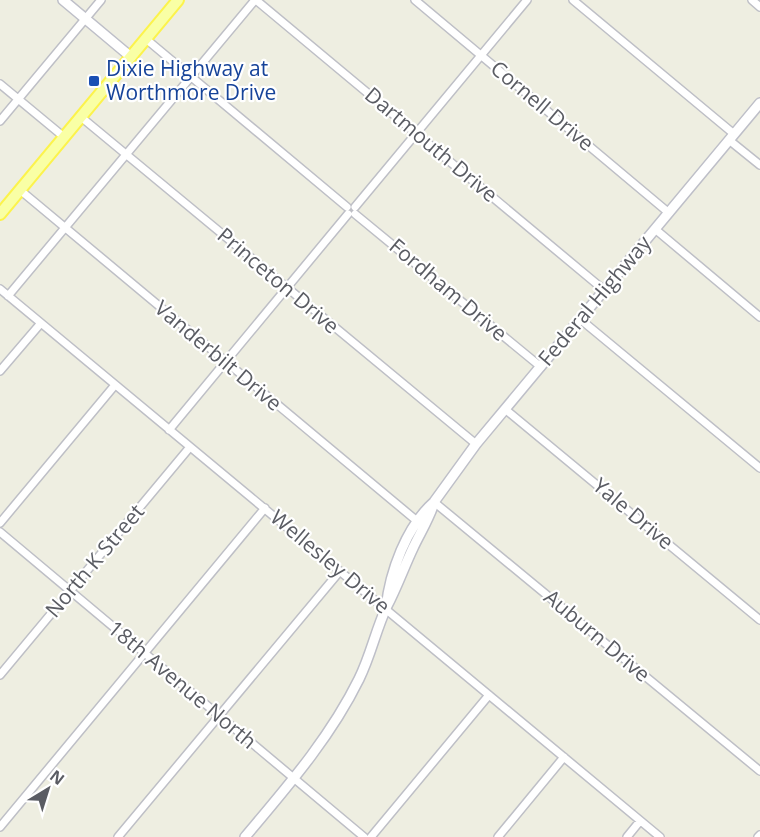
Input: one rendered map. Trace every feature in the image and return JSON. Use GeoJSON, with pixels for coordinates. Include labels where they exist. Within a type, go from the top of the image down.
{"type":"FeatureCollection","features":[{"type":"Feature","properties":{"kind":"main road"},"geometry":{"type":"LineString","coordinates":[[63,0],[131,57]]}},
{"type":"Feature","properties":{"kind":"main road"},"geometry":{"type":"LineString","coordinates":[[0,214],[178,0]]}},
{"type":"Feature","properties":{"kind":"main road","name":"Federal Highway"},"geometry":{"type":"LineString","coordinates":[[386,608],[388,589],[393,574],[417,521],[434,502],[476,444],[760,103]]}},
{"type":"Feature","properties":{"kind":"main road","name":"Federal Highway"},"geometry":{"type":"LineString","coordinates":[[245,837],[324,739],[349,698],[370,654],[386,608],[434,502]]}},
{"type":"Feature","properties":{"kind":"street"},"geometry":{"type":"LineString","coordinates":[[0,121],[101,0]]}},
{"type":"Feature","properties":{"kind":"street"},"geometry":{"type":"LineString","coordinates":[[8,296],[256,0]]}},
{"type":"Feature","properties":{"kind":"street","name":"Dartmouth Drive"},"geometry":{"type":"LineString","coordinates":[[256,0],[604,290]]}},
{"type":"Feature","properties":{"kind":"street","name":"Cornell Drive"},"geometry":{"type":"LineString","coordinates":[[415,0],[669,213]]}},
{"type":"Feature","properties":{"kind":"street"},"geometry":{"type":"LineString","coordinates":[[169,430],[527,0]]}},
{"type":"Feature","properties":{"kind":"street"},"geometry":{"type":"LineString","coordinates":[[573,0],[732,137],[760,165]]}},
{"type":"Feature","properties":{"kind":"street"},"geometry":{"type":"LineString","coordinates":[[752,0],[760,7]]}},
{"type":"Feature","properties":{"kind":"street","name":"Fordham Drive"},"geometry":{"type":"LineString","coordinates":[[146,39],[541,366]]}},
{"type":"Feature","properties":{"kind":"street"},"geometry":{"type":"LineString","coordinates":[[0,84],[64,137]]}},
{"type":"Feature","properties":{"kind":"street","name":"Princeton Drive"},"geometry":{"type":"LineString","coordinates":[[81,117],[476,444]]}},
{"type":"Feature","properties":{"kind":"street","name":"Vanderbilt Drive"},"geometry":{"type":"LineString","coordinates":[[20,190],[417,521]]}},
{"type":"Feature","properties":{"kind":"street"},"geometry":{"type":"LineString","coordinates":[[655,230],[760,316]]}},
{"type":"Feature","properties":{"kind":"street","name":"Wellesley Drive"},"geometry":{"type":"LineString","coordinates":[[0,289],[660,837]]}},
{"type":"Feature","properties":{"kind":"street"},"geometry":{"type":"LineString","coordinates":[[580,319],[760,468]]}},
{"type":"Feature","properties":{"kind":"street"},"geometry":{"type":"LineString","coordinates":[[0,371],[41,323]]}},
{"type":"Feature","properties":{"kind":"street"},"geometry":{"type":"LineString","coordinates":[[0,523],[115,385]]}},
{"type":"Feature","properties":{"kind":"street","name":"Yale Drive"},"geometry":{"type":"LineString","coordinates":[[505,409],[760,620]]}},
{"type":"Feature","properties":{"kind":"street","name":"North K Street"},"geometry":{"type":"LineString","coordinates":[[0,675],[190,447]]}},
{"type":"Feature","properties":{"kind":"street","name":"Auburn Drive"},"geometry":{"type":"LineString","coordinates":[[434,502],[760,771]]}},
{"type":"Feature","properties":{"kind":"street"},"geometry":{"type":"LineString","coordinates":[[0,827],[265,508]]}},
{"type":"Feature","properties":{"kind":"street","name":"18th Avenue North"},"geometry":{"type":"LineString","coordinates":[[0,532],[364,837]]}},
{"type":"Feature","properties":{"kind":"street"},"geometry":{"type":"LineString","coordinates":[[118,837],[340,571]]}},
{"type":"Feature","properties":{"kind":"street"},"geometry":{"type":"LineString","coordinates":[[371,837],[489,695]]}},
{"type":"Feature","properties":{"kind":"street"},"geometry":{"type":"LineString","coordinates":[[498,837],[564,757]]}},
{"type":"Feature","properties":{"kind":"street"},"geometry":{"type":"LineString","coordinates":[[627,837],[640,821]]}},
{"type":"Feature","properties":{"kind":"place","name":"Dixie Highway at Worthmore Drive"},"geometry":{"type":"Point","coordinates":[94,81]}}]}
